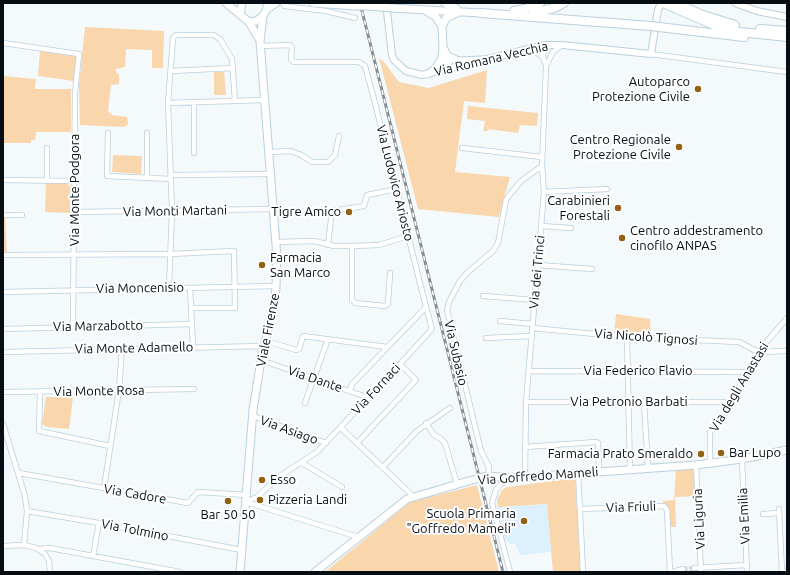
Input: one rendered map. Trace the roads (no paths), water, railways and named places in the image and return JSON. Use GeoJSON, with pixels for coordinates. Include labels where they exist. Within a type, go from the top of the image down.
{"type":"FeatureCollection","features":[{"type":"Feature","properties":{"kind":"highway"},"geometry":{"type":"LineString","coordinates":[[481,13],[516,11],[540,3]]}},
{"type":"Feature","properties":{"kind":"highway"},"geometry":{"type":"LineString","coordinates":[[516,15],[540,12],[564,3]]}},
{"type":"Feature","properties":{"kind":"highway"},"geometry":{"type":"LineString","coordinates":[[676,3],[700,14],[731,24],[787,35]]}},
{"type":"Feature","properties":{"kind":"highway"},"geometry":{"type":"LineString","coordinates":[[663,4],[716,26],[740,32],[787,35]]}},
{"type":"Feature","properties":{"kind":"highway"},"geometry":{"type":"LineString","coordinates":[[481,13],[655,26],[767,39],[787,35]]}},
{"type":"Feature","properties":{"kind":"main road","name":"Viale Firenze"},"geometry":{"type":"LineString","coordinates":[[226,3],[249,22],[260,43]]}},
{"type":"Feature","properties":{"kind":"main road"},"geometry":{"type":"LineString","coordinates":[[240,14],[242,3]]}},
{"type":"Feature","properties":{"kind":"main road"},"geometry":{"type":"LineString","coordinates":[[267,6],[276,3]]}},
{"type":"Feature","properties":{"kind":"main road"},"geometry":{"type":"LineString","coordinates":[[313,3],[355,6],[386,6],[481,13]]}},
{"type":"Feature","properties":{"kind":"main road"},"geometry":{"type":"LineString","coordinates":[[422,9],[434,3]]}},
{"type":"Feature","properties":{"kind":"main road"},"geometry":{"type":"LineString","coordinates":[[445,3],[464,11]]}},
{"type":"Feature","properties":{"kind":"main road","name":"Viale Firenze"},"geometry":{"type":"LineString","coordinates":[[240,572],[247,498],[252,416],[261,360],[275,300],[276,286],[274,209],[260,43],[263,16],[267,6]]}},
{"type":"Feature","properties":{"kind":"main road"},"geometry":{"type":"LineString","coordinates":[[422,9],[436,17],[442,27],[446,70]]}},
{"type":"Feature","properties":{"kind":"main road"},"geometry":{"type":"LineString","coordinates":[[442,27],[448,16],[464,11]]}},
{"type":"Feature","properties":{"kind":"main road"},"geometry":{"type":"LineString","coordinates":[[249,22],[256,21],[263,16]]}},
{"type":"Feature","properties":{"kind":"main road"},"geometry":{"type":"LineString","coordinates":[[428,74],[436,69],[445,57]]}},
{"type":"Feature","properties":{"kind":"main road"},"geometry":{"type":"LineString","coordinates":[[445,57],[458,61],[482,60]]}},
{"type":"Feature","properties":{"kind":"main road","name":"Via Goffredo Mameli"},"geometry":{"type":"LineString","coordinates":[[315,572],[358,537],[413,496],[457,484],[488,476],[514,478],[578,472],[630,471],[696,465],[742,459],[787,450]]}},
{"type":"Feature","properties":{"kind":"street"},"geometry":{"type":"LineString","coordinates":[[283,3],[284,6],[326,11],[356,18]]}},
{"type":"Feature","properties":{"kind":"street"},"geometry":{"type":"LineString","coordinates":[[735,3],[757,11],[787,17]]}},
{"type":"Feature","properties":{"kind":"street"},"geometry":{"type":"LineString","coordinates":[[651,54],[658,10],[663,4]]}},
{"type":"Feature","properties":{"kind":"street","name":"Via Romana Vecchia"},"geometry":{"type":"LineString","coordinates":[[386,6],[392,55],[394,60],[401,68],[411,74],[428,74],[525,49],[545,45],[562,44],[787,72]]}},
{"type":"Feature","properties":{"kind":"street"},"geometry":{"type":"LineString","coordinates":[[169,288],[172,211],[168,103],[173,38],[176,35],[214,35],[220,39],[230,52],[233,68],[235,101]]}},
{"type":"Feature","properties":{"kind":"street","name":"Via Monte Podgora"},"geometry":{"type":"LineString","coordinates":[[3,42],[79,54],[75,93],[75,254],[73,327]]}},
{"type":"Feature","properties":{"kind":"street","name":"Via Ludovico Ariosto"},"geometry":{"type":"LineString","coordinates":[[260,43],[288,45],[292,47],[291,59],[294,62],[363,63],[374,99],[426,307]]}},
{"type":"Feature","properties":{"kind":"street","name":"Via dei Trinci"},"geometry":{"type":"LineString","coordinates":[[546,66],[556,48],[562,44]]}},
{"type":"Feature","properties":{"kind":"street"},"geometry":{"type":"LineString","coordinates":[[545,45],[548,47],[550,57]]}},
{"type":"Feature","properties":{"kind":"street","name":"Via dei Trinci"},"geometry":{"type":"LineString","coordinates":[[525,476],[526,402],[544,192],[542,156],[546,66],[543,57],[545,45]]}},
{"type":"Feature","properties":{"kind":"street"},"geometry":{"type":"LineString","coordinates":[[525,49],[534,51],[543,57]]}},
{"type":"Feature","properties":{"kind":"street"},"geometry":{"type":"LineString","coordinates":[[171,72],[233,68]]}},
{"type":"Feature","properties":{"kind":"street"},"geometry":{"type":"LineString","coordinates":[[168,103],[266,100]]}},
{"type":"Feature","properties":{"kind":"street"},"geometry":{"type":"LineString","coordinates":[[194,102],[194,153]]}},
{"type":"Feature","properties":{"kind":"street"},"geometry":{"type":"LineString","coordinates":[[108,133],[107,176],[171,177],[271,174]]}},
{"type":"Feature","properties":{"kind":"street"},"geometry":{"type":"LineString","coordinates":[[147,133],[147,177]]}},
{"type":"Feature","properties":{"kind":"street"},"geometry":{"type":"LineString","coordinates":[[270,152],[290,151],[301,154],[312,162],[322,163],[332,159],[335,155],[339,136]]}},
{"type":"Feature","properties":{"kind":"street"},"geometry":{"type":"LineString","coordinates":[[47,148],[47,181]]}},
{"type":"Feature","properties":{"kind":"street"},"geometry":{"type":"LineString","coordinates":[[462,148],[542,156]]}},
{"type":"Feature","properties":{"kind":"street","name":"Via Subasio"},"geometry":{"type":"LineString","coordinates":[[488,476],[489,467],[480,451],[447,310],[448,302],[460,281],[468,272],[493,251],[498,243],[506,200],[521,181],[542,166]]}},
{"type":"Feature","properties":{"kind":"street"},"geometry":{"type":"LineString","coordinates":[[3,180],[74,181]]}},
{"type":"Feature","properties":{"kind":"street"},"geometry":{"type":"LineString","coordinates":[[328,245],[332,211],[364,206],[367,195],[396,189]]}},
{"type":"Feature","properties":{"kind":"street"},"geometry":{"type":"LineString","coordinates":[[544,192],[607,189]]}},
{"type":"Feature","properties":{"kind":"street","name":"Via Monti Martani"},"geometry":{"type":"LineString","coordinates":[[75,212],[274,209]]}},
{"type":"Feature","properties":{"kind":"street"},"geometry":{"type":"LineString","coordinates":[[3,215],[22,215]]}},
{"type":"Feature","properties":{"kind":"street"},"geometry":{"type":"LineString","coordinates":[[541,226],[571,228]]}},
{"type":"Feature","properties":{"kind":"street"},"geometry":{"type":"LineString","coordinates":[[276,242],[314,241],[328,245],[379,245],[408,236]]}},
{"type":"Feature","properties":{"kind":"street"},"geometry":{"type":"LineString","coordinates":[[352,246],[352,300],[355,303],[385,306],[388,304],[390,273]]}},
{"type":"Feature","properties":{"kind":"street"},"geometry":{"type":"LineString","coordinates":[[3,255],[170,254],[234,251],[236,287],[235,308],[191,308]]}},
{"type":"Feature","properties":{"kind":"street"},"geometry":{"type":"LineString","coordinates":[[538,265],[592,270]]}},
{"type":"Feature","properties":{"kind":"street","name":"Via Moncenisio"},"geometry":{"type":"LineString","coordinates":[[3,292],[276,286]]}},
{"type":"Feature","properties":{"kind":"street"},"geometry":{"type":"LineString","coordinates":[[190,288],[193,347]]}},
{"type":"Feature","properties":{"kind":"street"},"geometry":{"type":"LineString","coordinates":[[483,296],[535,300]]}},
{"type":"Feature","properties":{"kind":"street"},"geometry":{"type":"LineString","coordinates":[[350,391],[352,384],[426,307]]}},
{"type":"Feature","properties":{"kind":"street","name":"Via Fornaci"},"geometry":{"type":"LineString","coordinates":[[247,498],[257,497],[280,476],[302,462],[326,443],[341,428],[432,329],[426,307]]}},
{"type":"Feature","properties":{"kind":"street","name":"Via degli Anastasi"},"geometry":{"type":"LineString","coordinates":[[710,463],[710,432],[721,421],[758,352],[787,318]]}},
{"type":"Feature","properties":{"kind":"street","name":"Via Nicolò Tignosi"},"geometry":{"type":"LineString","coordinates":[[500,321],[627,337],[739,342],[758,352]]}},
{"type":"Feature","properties":{"kind":"street","name":"Via Marzabotto"},"geometry":{"type":"LineString","coordinates":[[3,329],[192,324]]}},
{"type":"Feature","properties":{"kind":"street","name":"Via Monte Adamello"},"geometry":{"type":"LineString","coordinates":[[3,352],[193,347],[265,343],[296,350],[298,349],[303,336],[328,339]]}},
{"type":"Feature","properties":{"kind":"street"},"geometry":{"type":"LineString","coordinates":[[486,338],[532,336]]}},
{"type":"Feature","properties":{"kind":"street"},"geometry":{"type":"LineString","coordinates":[[627,337],[627,402],[630,471]]}},
{"type":"Feature","properties":{"kind":"street"},"geometry":{"type":"LineString","coordinates":[[305,403],[328,339],[387,347]]}},
{"type":"Feature","properties":{"kind":"street"},"geometry":{"type":"LineString","coordinates":[[104,488],[119,390],[122,348]]}},
{"type":"Feature","properties":{"kind":"street"},"geometry":{"type":"LineString","coordinates":[[758,352],[787,351]]}},
{"type":"Feature","properties":{"kind":"street","name":"Via Dante"},"geometry":{"type":"LineString","coordinates":[[261,360],[369,398]]}},
{"type":"Feature","properties":{"kind":"street"},"geometry":{"type":"LineString","coordinates":[[357,443],[416,380],[400,364]]}},
{"type":"Feature","properties":{"kind":"street","name":"Via Federico Flavio"},"geometry":{"type":"LineString","coordinates":[[529,371],[627,370],[747,372]]}},
{"type":"Feature","properties":{"kind":"street","name":"Via Monte Rosa"},"geometry":{"type":"LineString","coordinates":[[3,392],[194,389]]}},
{"type":"Feature","properties":{"kind":"street"},"geometry":{"type":"LineString","coordinates":[[40,392],[39,431],[110,446]]}},
{"type":"Feature","properties":{"kind":"street","name":"Via Petronio Barbati"},"geometry":{"type":"LineString","coordinates":[[526,402],[731,402]]}},
{"type":"Feature","properties":{"kind":"street"},"geometry":{"type":"LineString","coordinates":[[644,402],[648,469]]}},
{"type":"Feature","properties":{"kind":"street"},"geometry":{"type":"LineString","coordinates":[[383,467],[426,424],[450,408]]}},
{"type":"Feature","properties":{"kind":"street","name":"Via Asiago"},"geometry":{"type":"LineString","coordinates":[[252,416],[326,443]]}},
{"type":"Feature","properties":{"kind":"street"},"geometry":{"type":"LineString","coordinates":[[3,424],[5,434],[19,473],[27,511],[24,545]]}},
{"type":"Feature","properties":{"kind":"street"},"geometry":{"type":"LineString","coordinates":[[426,424],[434,435],[445,443],[457,484]]}},
{"type":"Feature","properties":{"kind":"street"},"geometry":{"type":"LineString","coordinates":[[341,428],[413,496]]}},
{"type":"Feature","properties":{"kind":"street"},"geometry":{"type":"LineString","coordinates":[[525,447],[596,442],[598,443],[599,471]]}},
{"type":"Feature","properties":{"kind":"street","name":"Via Emilia"},"geometry":{"type":"LineString","coordinates":[[742,459],[747,572]]}},
{"type":"Feature","properties":{"kind":"street"},"geometry":{"type":"LineString","coordinates":[[302,462],[342,487]]}},
{"type":"Feature","properties":{"kind":"street","name":"Via Liguria"},"geometry":{"type":"LineString","coordinates":[[696,465],[701,570]]}},
{"type":"Feature","properties":{"kind":"street"},"geometry":{"type":"LineString","coordinates":[[578,472],[584,572]]}},
{"type":"Feature","properties":{"kind":"street","name":"Via Cadore"},"geometry":{"type":"LineString","coordinates":[[19,473],[188,503],[198,492],[247,498]]}},
{"type":"Feature","properties":{"kind":"street"},"geometry":{"type":"LineString","coordinates":[[510,572],[492,503],[496,490],[514,478]]}},
{"type":"Feature","properties":{"kind":"street"},"geometry":{"type":"LineString","coordinates":[[247,498],[358,537]]}},
{"type":"Feature","properties":{"kind":"street","name":"Via Friuli"},"geometry":{"type":"LineString","coordinates":[[580,510],[664,506],[667,510],[671,572]]}},
{"type":"Feature","properties":{"kind":"street","name":"Via Tolmino"},"geometry":{"type":"LineString","coordinates":[[27,511],[242,550]]}},
{"type":"Feature","properties":{"kind":"street"},"geometry":{"type":"LineString","coordinates":[[763,514],[779,511],[782,572]]}},
{"type":"Feature","properties":{"kind":"street"},"geometry":{"type":"LineString","coordinates":[[93,556],[99,523]]}},
{"type":"Feature","properties":{"kind":"street"},"geometry":{"type":"LineString","coordinates":[[3,546],[24,545],[39,549],[50,548],[180,572]]}},
{"type":"Feature","properties":{"kind":"street"},"geometry":{"type":"LineString","coordinates":[[39,549],[47,558],[50,572]]}},
{"type":"Feature","properties":{"kind":"street"},"geometry":{"type":"LineString","coordinates":[[694,568],[701,570],[747,565]]}},
{"type":"Feature","properties":{"kind":"street"},"geometry":{"type":"LineString","coordinates":[[671,572],[683,569]]}},
{"type":"Feature","properties":{"kind":"tunnel"},"geometry":{"type":"LineString","coordinates":[[683,569],[694,568]]}},
{"type":"Feature","properties":{"kind":"railway"},"geometry":{"type":"LineString","coordinates":[[360,3],[503,572]]}},
{"type":"Feature","properties":{"kind":"place","name":"Autoparco Protezione Civile"},"geometry":{"type":"Point","coordinates":[698,89]}},
{"type":"Feature","properties":{"kind":"place","name":"Centro Regionale Protezione Civile"},"geometry":{"type":"Point","coordinates":[679,147]}},
{"type":"Feature","properties":{"kind":"place","name":"Carabinieri Forestali"},"geometry":{"type":"Point","coordinates":[618,208]}},
{"type":"Feature","properties":{"kind":"place","name":"Tigre Amico"},"geometry":{"type":"Point","coordinates":[349,212]}},
{"type":"Feature","properties":{"kind":"place","name":"Centro addestramento cinofilo ANPAS"},"geometry":{"type":"Point","coordinates":[622,238]}},
{"type":"Feature","properties":{"kind":"place","name":"Farmacia San Marco"},"geometry":{"type":"Point","coordinates":[262,265]}},
{"type":"Feature","properties":{"kind":"place","name":"Bar Lupo"},"geometry":{"type":"Point","coordinates":[721,453]}},
{"type":"Feature","properties":{"kind":"place","name":"Farmacia Prato Smeraldo"},"geometry":{"type":"Point","coordinates":[701,454]}},
{"type":"Feature","properties":{"kind":"place","name":"Esso"},"geometry":{"type":"Point","coordinates":[262,480]}},
{"type":"Feature","properties":{"kind":"place","name":"Pizzeria Landi"},"geometry":{"type":"Point","coordinates":[260,500]}},
{"type":"Feature","properties":{"kind":"place","name":"Bar 50 50"},"geometry":{"type":"Point","coordinates":[228,501]}},
{"type":"Feature","properties":{"kind":"place","name":"Scuola Primaria \"Goffredo Mameli\""},"geometry":{"type":"Point","coordinates":[524,521]}}]}
